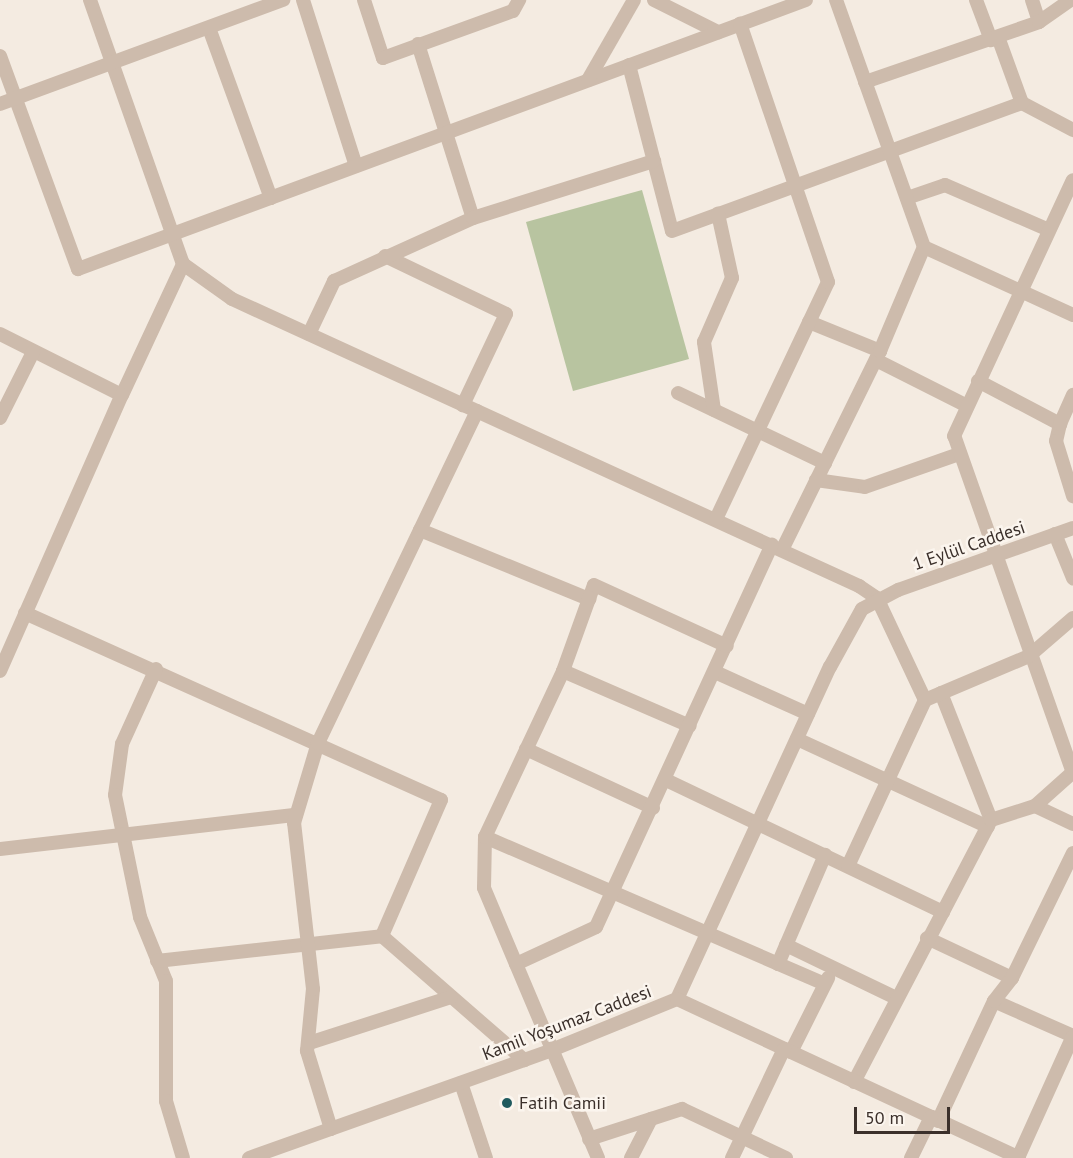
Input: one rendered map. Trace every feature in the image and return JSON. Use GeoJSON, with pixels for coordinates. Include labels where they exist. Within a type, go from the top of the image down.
{"type":"FeatureCollection","features":[{"type":"Feature","properties":{"kind":"street"},"geometry":{"type":"LineString","coordinates":[[0,671],[122,395],[183,264],[175,233],[115,63],[90,0]]}},
{"type":"Feature","properties":{"kind":"street"},"geometry":{"type":"LineString","coordinates":[[0,104],[283,0]]}},
{"type":"Feature","properties":{"kind":"street"},"geometry":{"type":"LineString","coordinates":[[303,0],[356,166]]}},
{"type":"Feature","properties":{"kind":"street"},"geometry":{"type":"LineString","coordinates":[[364,0],[383,58],[513,11],[519,0]]}},
{"type":"Feature","properties":{"kind":"street"},"geometry":{"type":"LineString","coordinates":[[588,80],[634,0]]}},
{"type":"Feature","properties":{"kind":"street"},"geometry":{"type":"LineString","coordinates":[[654,0],[718,32]]}},
{"type":"Feature","properties":{"kind":"street"},"geometry":{"type":"LineString","coordinates":[[0,56],[78,269],[806,0]]}},
{"type":"Feature","properties":{"kind":"street"},"geometry":{"type":"LineString","coordinates":[[516,964],[585,937],[596,927],[727,646],[825,463],[878,356],[924,247],[836,0]]}},
{"type":"Feature","properties":{"kind":"street"},"geometry":{"type":"LineString","coordinates":[[976,0],[1022,103],[1073,130]]}},
{"type":"Feature","properties":{"kind":"street"},"geometry":{"type":"LineString","coordinates":[[1032,0],[1039,22]]}},
{"type":"Feature","properties":{"kind":"street"},"geometry":{"type":"LineString","coordinates":[[865,82],[994,39],[1039,22],[1070,5]]}},
{"type":"Feature","properties":{"kind":"street"},"geometry":{"type":"LineString","coordinates":[[716,519],[828,282],[740,24]]}},
{"type":"Feature","properties":{"kind":"street"},"geometry":{"type":"LineString","coordinates":[[209,28],[270,198]]}},
{"type":"Feature","properties":{"kind":"street"},"geometry":{"type":"LineString","coordinates":[[418,44],[473,218]]}},
{"type":"Feature","properties":{"kind":"street"},"geometry":{"type":"LineString","coordinates":[[629,65],[672,231],[1022,103]]}},
{"type":"Feature","properties":{"kind":"street"},"geometry":{"type":"LineString","coordinates":[[309,334],[334,281],[473,218],[654,161]]}},
{"type":"Feature","properties":{"kind":"street"},"geometry":{"type":"LineString","coordinates":[[854,1082],[927,938],[990,824],[1035,806],[1073,773],[992,557],[954,436],[965,405],[1073,180]]}},
{"type":"Feature","properties":{"kind":"street"},"geometry":{"type":"LineString","coordinates":[[907,198],[945,185],[1049,230]]}},
{"type":"Feature","properties":{"kind":"street"},"geometry":{"type":"LineString","coordinates":[[714,410],[704,342],[732,278],[718,214]]}},
{"type":"Feature","properties":{"kind":"street"},"geometry":{"type":"LineString","coordinates":[[924,247],[1073,315]]}},
{"type":"Feature","properties":{"kind":"street"},"geometry":{"type":"LineString","coordinates":[[385,256],[506,314],[464,405]]}},
{"type":"Feature","properties":{"kind":"street"},"geometry":{"type":"LineString","coordinates":[[183,264],[232,299],[778,547],[877,598],[925,700]]}},
{"type":"Feature","properties":{"kind":"street"},"geometry":{"type":"LineString","coordinates":[[809,322],[878,356],[965,405]]}},
{"type":"Feature","properties":{"kind":"street"},"geometry":{"type":"LineString","coordinates":[[0,334],[122,395]]}},
{"type":"Feature","properties":{"kind":"street"},"geometry":{"type":"LineString","coordinates":[[0,418],[33,352]]}},
{"type":"Feature","properties":{"kind":"street"},"geometry":{"type":"LineString","coordinates":[[978,381],[1060,424]]}},
{"type":"Feature","properties":{"kind":"street"},"geometry":{"type":"LineString","coordinates":[[678,393],[825,463]]}},
{"type":"Feature","properties":{"kind":"street"},"geometry":{"type":"LineString","coordinates":[[1073,395],[1060,424],[1056,441],[1073,496]]}},
{"type":"Feature","properties":{"kind":"street"},"geometry":{"type":"LineString","coordinates":[[331,1129],[309,1043],[313,989],[306,945],[296,815],[318,743],[477,411]]}},
{"type":"Feature","properties":{"kind":"street"},"geometry":{"type":"LineString","coordinates":[[816,480],[865,487],[959,454]]}},
{"type":"Feature","properties":{"kind":"street","name":"1 Eylül Caddesi"},"geometry":{"type":"LineString","coordinates":[[877,598],[1073,528]]}},
{"type":"Feature","properties":{"kind":"street"},"geometry":{"type":"LineString","coordinates":[[420,530],[589,599]]}},
{"type":"Feature","properties":{"kind":"street"},"geometry":{"type":"LineString","coordinates":[[1055,534],[1073,578]]}},
{"type":"Feature","properties":{"kind":"street"},"geometry":{"type":"LineString","coordinates":[[598,1158],[549,1051],[484,888],[485,837],[563,671],[594,585],[727,646]]}},
{"type":"Feature","properties":{"kind":"street"},"geometry":{"type":"LineString","coordinates":[[677,999],[808,714],[862,609],[877,598]]}},
{"type":"Feature","properties":{"kind":"street"},"geometry":{"type":"LineString","coordinates":[[26,614],[156,669],[441,800],[382,936]]}},
{"type":"Feature","properties":{"kind":"street"},"geometry":{"type":"LineString","coordinates":[[848,866],[925,700],[1029,656],[1073,618]]}},
{"type":"Feature","properties":{"kind":"street"},"geometry":{"type":"LineString","coordinates":[[156,669],[114,772],[140,917],[166,981],[166,1101],[183,1158]]}},
{"type":"Feature","properties":{"kind":"street"},"geometry":{"type":"LineString","coordinates":[[563,671],[690,726]]}},
{"type":"Feature","properties":{"kind":"street"},"geometry":{"type":"LineString","coordinates":[[715,672],[808,714]]}},
{"type":"Feature","properties":{"kind":"street"},"geometry":{"type":"LineString","coordinates":[[940,693],[990,824]]}},
{"type":"Feature","properties":{"kind":"street"},"geometry":{"type":"LineString","coordinates":[[797,739],[990,824]]}},
{"type":"Feature","properties":{"kind":"street"},"geometry":{"type":"LineString","coordinates":[[526,748],[653,808]]}},
{"type":"Feature","properties":{"kind":"street"},"geometry":{"type":"LineString","coordinates":[[666,780],[943,912]]}},
{"type":"Feature","properties":{"kind":"street"},"geometry":{"type":"LineString","coordinates":[[1035,806],[1073,824]]}},
{"type":"Feature","properties":{"kind":"street"},"geometry":{"type":"LineString","coordinates":[[0,849],[296,815]]}},
{"type":"Feature","properties":{"kind":"street"},"geometry":{"type":"LineString","coordinates":[[485,837],[825,984]]}},
{"type":"Feature","properties":{"kind":"street"},"geometry":{"type":"LineString","coordinates":[[911,1158],[934,1119],[994,1001],[1012,978],[1073,853]]}},
{"type":"Feature","properties":{"kind":"street"},"geometry":{"type":"LineString","coordinates":[[778,964],[825,855]]}},
{"type":"Feature","properties":{"kind":"street"},"geometry":{"type":"LineString","coordinates":[[157,961],[382,936],[524,1060]]}},
{"type":"Feature","properties":{"kind":"street"},"geometry":{"type":"LineString","coordinates":[[927,938],[1012,978]]}},
{"type":"Feature","properties":{"kind":"street"},"geometry":{"type":"LineString","coordinates":[[786,945],[896,998]]}},
{"type":"Feature","properties":{"kind":"street"},"geometry":{"type":"LineString","coordinates":[[732,1158],[787,1050],[833,968]]}},
{"type":"Feature","properties":{"kind":"street"},"geometry":{"type":"LineString","coordinates":[[309,1043],[451,997]]}},
{"type":"Feature","properties":{"kind":"street","name":"Kamil Yoşumaz Caddesi"},"geometry":{"type":"LineString","coordinates":[[249,1158],[286,1152],[331,1129],[549,1051],[677,999],[1018,1158]]}},
{"type":"Feature","properties":{"kind":"street"},"geometry":{"type":"LineString","coordinates":[[994,1001],[1073,1036],[1018,1158]]}},
{"type":"Feature","properties":{"kind":"street"},"geometry":{"type":"LineString","coordinates":[[461,1083],[486,1158]]}},
{"type":"Feature","properties":{"kind":"street"},"geometry":{"type":"LineString","coordinates":[[589,1139],[682,1109],[786,1158]]}},
{"type":"Feature","properties":{"kind":"street"},"geometry":{"type":"LineString","coordinates":[[631,1158],[651,1119]]}},
{"type":"Feature","properties":{"kind":"green space"},"geometry":{"type":"Polygon","coordinates":[[[642,190],[689,359],[573,391],[526,222],[642,190]]]}},
{"type":"Feature","properties":{"kind":"place","name":"Fatih Camii"},"geometry":{"type":"Point","coordinates":[507,1103]}}]}
